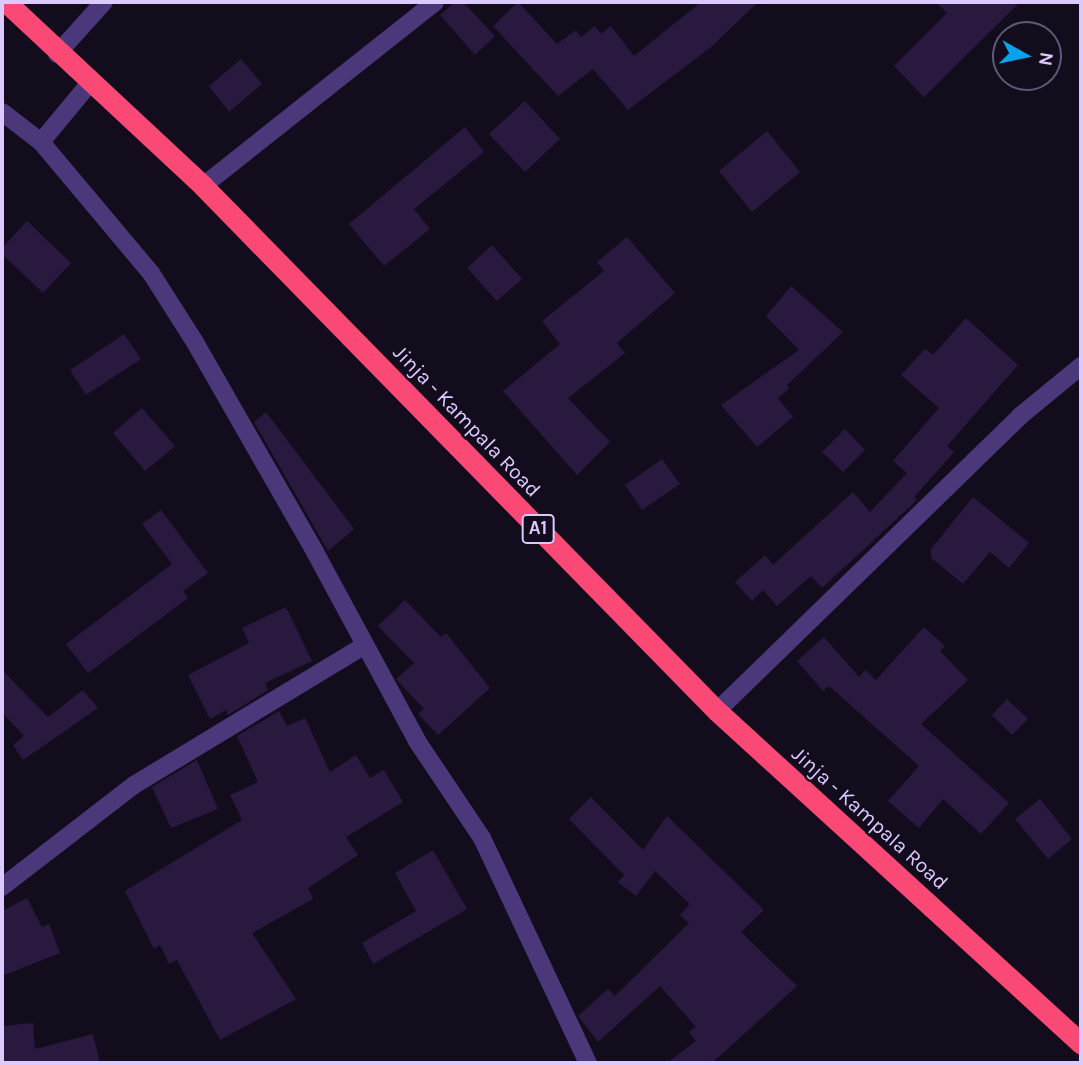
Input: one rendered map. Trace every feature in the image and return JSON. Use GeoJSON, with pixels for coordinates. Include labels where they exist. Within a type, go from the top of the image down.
{"type":"FeatureCollection","features":[{"type":"Feature","properties":{"kind":"highway","name":"Jinja - Kampala Road"},"geometry":{"type":"LineString","coordinates":[[6,2],[57,54],[203,187],[717,711],[1081,1043]]}},
{"type":"Feature","properties":{"kind":"street"},"geometry":{"type":"LineString","coordinates":[[57,54],[104,2]]}},
{"type":"Feature","properties":{"kind":"street"},"geometry":{"type":"LineString","coordinates":[[203,187],[435,2]]}},
{"type":"Feature","properties":{"kind":"street"},"geometry":{"type":"LineString","coordinates":[[41,142],[89,84]]}},
{"type":"Feature","properties":{"kind":"street"},"geometry":{"type":"LineString","coordinates":[[2,112],[41,142],[150,273],[250,437],[417,741],[482,838],[588,1063]]}},
{"type":"Feature","properties":{"kind":"street"},"geometry":{"type":"LineString","coordinates":[[717,711],[1020,416],[1081,366]]}},
{"type":"Feature","properties":{"kind":"street"},"geometry":{"type":"LineString","coordinates":[[2,887],[134,785],[365,645]]}},
{"type":"Feature","properties":{"kind":"building"},"geometry":{"type":"Polygon","coordinates":[[[455,2],[463,2],[495,36],[475,55],[440,15],[455,2]]]}},
{"type":"Feature","properties":{"kind":"building"},"geometry":{"type":"Polygon","coordinates":[[[518,2],[557,44],[576,30],[581,37],[595,26],[601,34],[611,26],[634,56],[701,2],[758,2],[711,47],[628,110],[593,69],[558,96],[493,26],[518,2]]]}},
{"type":"Feature","properties":{"kind":"building"},"geometry":{"type":"Polygon","coordinates":[[[936,2],[1020,2],[1001,21],[992,21],[992,30],[924,97],[894,66],[947,13],[936,2]]]}},
{"type":"Feature","properties":{"kind":"building"},"geometry":{"type":"Polygon","coordinates":[[[241,59],[262,84],[229,112],[209,86],[241,59]]]}},
{"type":"Feature","properties":{"kind":"building"},"geometry":{"type":"Polygon","coordinates":[[[525,101],[560,139],[525,172],[489,134],[525,101]]]}},
{"type":"Feature","properties":{"kind":"building"},"geometry":{"type":"Polygon","coordinates":[[[465,127],[484,152],[414,209],[430,229],[384,266],[349,224],[465,127]]]}},
{"type":"Feature","properties":{"kind":"building"},"geometry":{"type":"Polygon","coordinates":[[[767,131],[800,172],[752,212],[719,171],[767,131]]]}},
{"type":"Feature","properties":{"kind":"building"},"geometry":{"type":"Polygon","coordinates":[[[27,221],[71,263],[43,293],[2,254],[2,248],[27,221]]]}},
{"type":"Feature","properties":{"kind":"building"},"geometry":{"type":"Polygon","coordinates":[[[627,237],[675,293],[617,343],[625,353],[568,398],[610,442],[577,475],[503,391],[560,344],[542,321],[604,271],[597,262],[627,237]]]}},
{"type":"Feature","properties":{"kind":"building"},"geometry":{"type":"Polygon","coordinates":[[[492,245],[522,279],[497,301],[467,268],[492,245]]]}},
{"type":"Feature","properties":{"kind":"building"},"geometry":{"type":"Polygon","coordinates":[[[791,286],[843,332],[787,385],[789,389],[778,398],[793,417],[757,447],[721,405],[799,350],[766,316],[791,286]]]}},
{"type":"Feature","properties":{"kind":"building"},"geometry":{"type":"Polygon","coordinates":[[[966,318],[1018,365],[947,446],[954,452],[914,497],[917,500],[822,588],[811,576],[777,606],[763,590],[752,601],[735,582],[765,555],[773,565],[853,492],[870,512],[907,473],[893,461],[939,408],[901,375],[925,349],[933,355],[966,318]]]}},
{"type":"Feature","properties":{"kind":"building"},"geometry":{"type":"Polygon","coordinates":[[[124,334],[141,359],[86,395],[70,370],[124,334]]]}},
{"type":"Feature","properties":{"kind":"building"},"geometry":{"type":"Polygon","coordinates":[[[142,408],[175,446],[145,471],[113,433],[142,408]]]}},
{"type":"Feature","properties":{"kind":"building"},"geometry":{"type":"Polygon","coordinates":[[[266,412],[354,529],[328,551],[254,422],[266,412]]]}},
{"type":"Feature","properties":{"kind":"building"},"geometry":{"type":"Polygon","coordinates":[[[845,429],[865,450],[843,472],[822,452],[845,429]]]}},
{"type":"Feature","properties":{"kind":"building"},"geometry":{"type":"Polygon","coordinates":[[[662,459],[680,484],[642,510],[625,485],[662,459]]]}},
{"type":"Feature","properties":{"kind":"building"},"geometry":{"type":"Polygon","coordinates":[[[973,497],[1029,543],[1009,568],[990,552],[963,584],[931,558],[931,549],[973,497]]]}},
{"type":"Feature","properties":{"kind":"building"},"geometry":{"type":"Polygon","coordinates":[[[161,510],[208,573],[183,591],[188,598],[88,673],[66,644],[172,564],[142,524],[161,510]]]}},
{"type":"Feature","properties":{"kind":"building"},"geometry":{"type":"Polygon","coordinates":[[[405,600],[441,637],[446,633],[490,688],[438,735],[418,714],[424,709],[396,679],[414,663],[378,626],[405,600]]]}},
{"type":"Feature","properties":{"kind":"building"},"geometry":{"type":"Polygon","coordinates":[[[286,607],[312,661],[265,683],[268,690],[228,715],[226,710],[210,719],[188,675],[249,643],[242,628],[286,607]]]}},
{"type":"Feature","properties":{"kind":"building"},"geometry":{"type":"Polygon","coordinates":[[[924,627],[945,646],[940,651],[968,680],[921,724],[1009,803],[981,834],[943,799],[919,828],[888,801],[919,766],[829,686],[823,691],[797,661],[824,637],[859,677],[865,670],[876,680],[924,627]]]}},
{"type":"Feature","properties":{"kind":"building"},"geometry":{"type":"Polygon","coordinates":[[[2,670],[48,717],[83,690],[98,708],[23,760],[13,745],[24,736],[2,712],[2,670]]]}},
{"type":"Feature","properties":{"kind":"building"},"geometry":{"type":"Polygon","coordinates":[[[1007,699],[1028,719],[1012,735],[992,715],[1007,699]]]}},
{"type":"Feature","properties":{"kind":"building"},"geometry":{"type":"Polygon","coordinates":[[[279,711],[287,726],[305,718],[330,772],[356,755],[370,778],[384,770],[403,802],[346,837],[358,855],[308,888],[313,899],[252,933],[296,999],[220,1040],[177,960],[169,964],[160,945],[154,949],[125,891],[242,820],[230,795],[258,782],[237,736],[279,711]]]}},
{"type":"Feature","properties":{"kind":"building"},"geometry":{"type":"Polygon","coordinates":[[[197,760],[218,809],[171,828],[152,787],[197,760]]]}},
{"type":"Feature","properties":{"kind":"building"},"geometry":{"type":"Polygon","coordinates":[[[591,797],[643,850],[667,816],[764,910],[741,932],[797,986],[712,1063],[667,1063],[696,1041],[689,1032],[696,1027],[660,986],[598,1042],[578,1016],[608,989],[615,996],[689,923],[680,915],[690,904],[655,871],[636,896],[618,882],[624,875],[569,819],[591,797]]]}},
{"type":"Feature","properties":{"kind":"building"},"geometry":{"type":"Polygon","coordinates":[[[1040,799],[1072,839],[1048,859],[1015,819],[1040,799]]]}},
{"type":"Feature","properties":{"kind":"building"},"geometry":{"type":"Polygon","coordinates":[[[433,850],[467,909],[373,964],[362,943],[416,911],[395,873],[433,850]]]}},
{"type":"Feature","properties":{"kind":"building"},"geometry":{"type":"Polygon","coordinates":[[[27,898],[42,927],[49,924],[60,953],[2,976],[2,911],[27,898]]]}},
{"type":"Feature","properties":{"kind":"building"},"geometry":{"type":"Polygon","coordinates":[[[33,1023],[35,1049],[93,1034],[100,1063],[2,1063],[2,1026],[33,1023]]]}}]}
